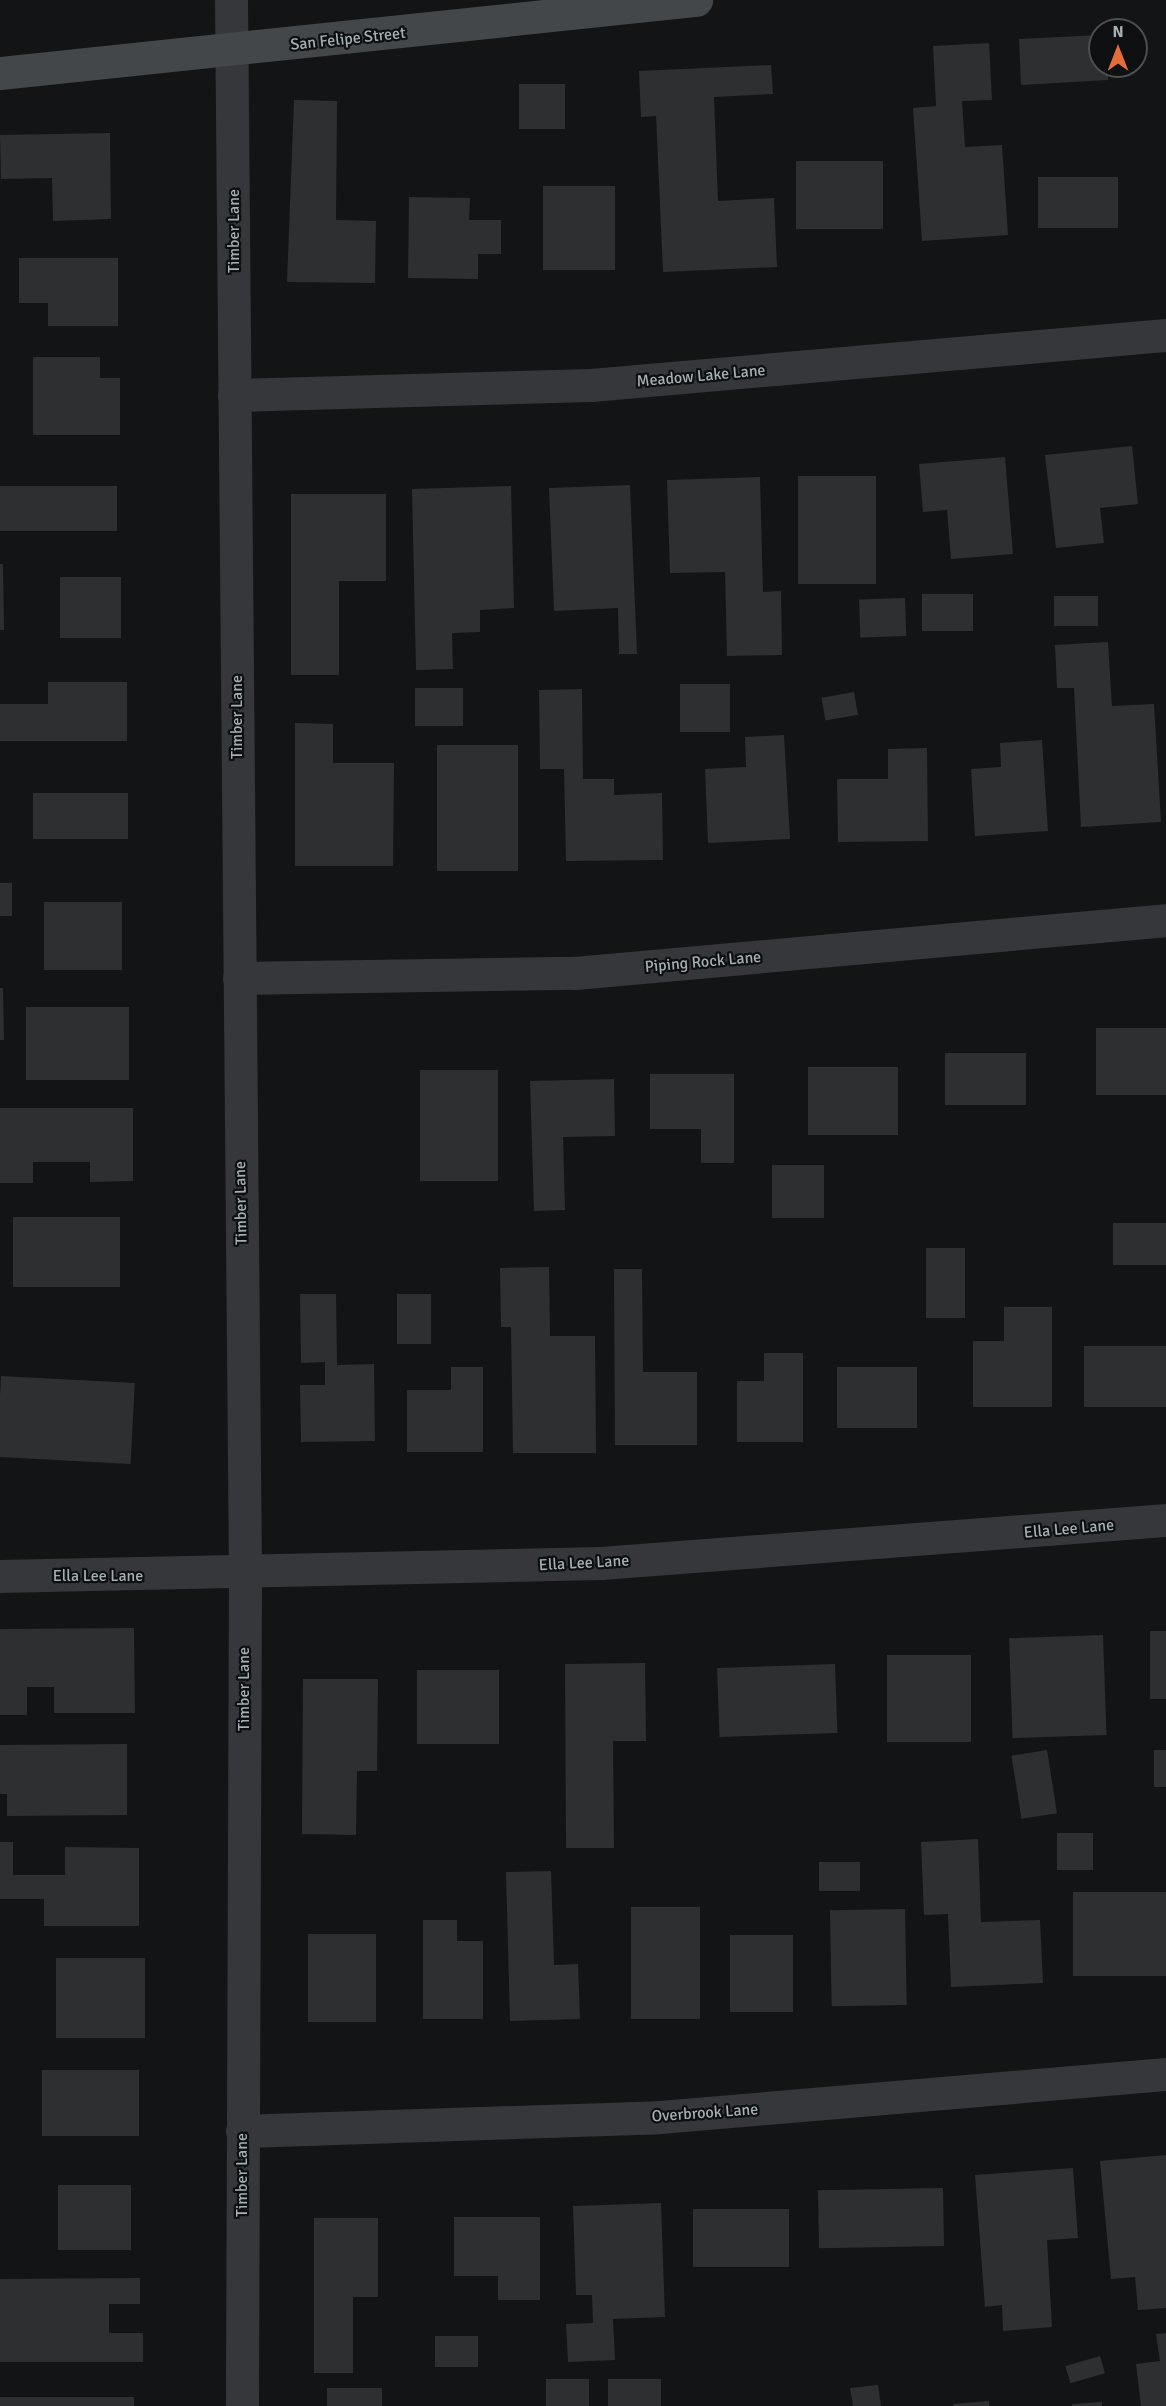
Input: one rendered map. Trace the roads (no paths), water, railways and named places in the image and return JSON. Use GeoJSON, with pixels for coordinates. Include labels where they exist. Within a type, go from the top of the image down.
{"type":"FeatureCollection","features":[{"type":"Feature","properties":{"kind":"main road","name":"San Felipe Street"},"geometry":{"type":"LineString","coordinates":[[0,73],[234,51],[696,0]]}},
{"type":"Feature","properties":{"kind":"street","name":"Timber Lane"},"geometry":{"type":"LineString","coordinates":[[231,0],[234,51],[234,395],[245,1575],[242,2406]]}},
{"type":"Feature","properties":{"kind":"street","name":"Meadow Lake Lane"},"geometry":{"type":"LineString","coordinates":[[234,395],[591,385],[1166,335]]}},
{"type":"Feature","properties":{"kind":"street","name":"Piping Rock Lane"},"geometry":{"type":"LineString","coordinates":[[239,978],[575,973],[1166,920]]}},
{"type":"Feature","properties":{"kind":"street","name":"Ella Lee Lane"},"geometry":{"type":"LineString","coordinates":[[0,1576],[245,1575],[601,1563],[1166,1520]]}},
{"type":"Feature","properties":{"kind":"street","name":"Overbrook Lane"},"geometry":{"type":"LineString","coordinates":[[242,2131],[660,2117],[1166,2074]]}}]}
